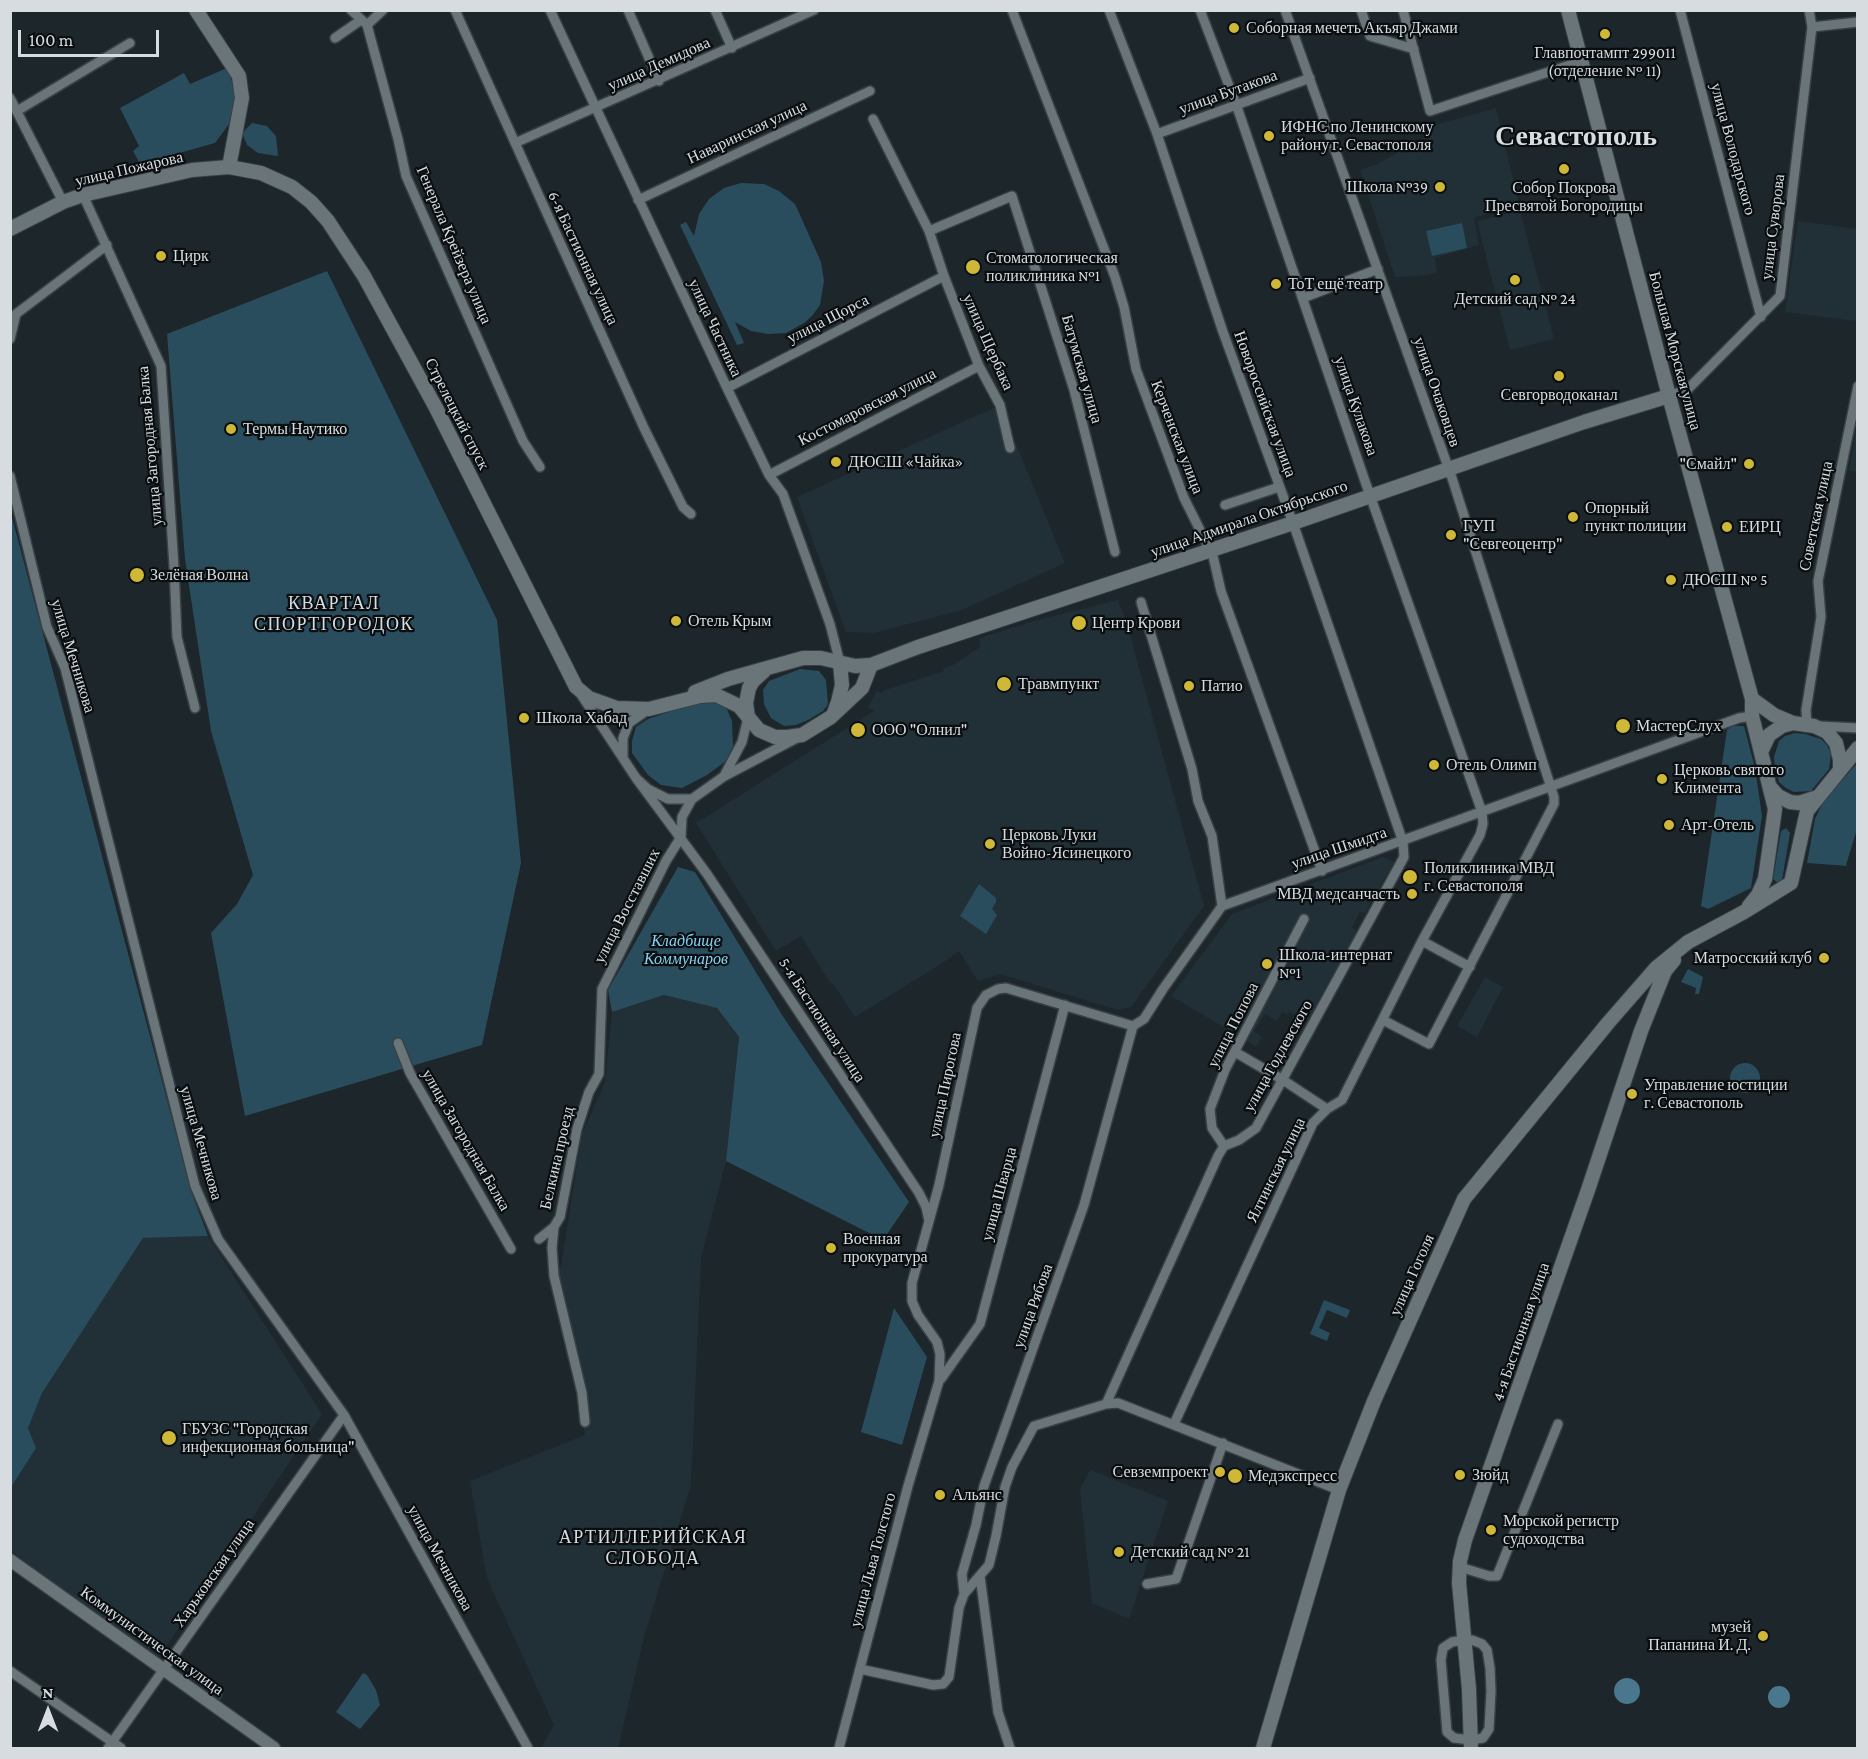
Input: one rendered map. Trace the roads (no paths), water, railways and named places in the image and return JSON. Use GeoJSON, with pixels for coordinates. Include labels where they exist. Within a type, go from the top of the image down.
{"type":"FeatureCollection","features":[{"type":"Feature","properties":{"kind":"main road"},"geometry":{"type":"LineString","coordinates":[[196,10],[239,76],[242,98],[229,167]]}},
{"type":"Feature","properties":{"kind":"main road","name":"Большая Морская улица"},"geometry":{"type":"LineString","coordinates":[[1568,10],[1669,396],[1752,699],[1752,716],[1761,753]]}},
{"type":"Feature","properties":{"kind":"main road","name":"улица Пожарова"},"geometry":{"type":"LineString","coordinates":[[10,229],[63,202],[83,195],[175,174],[229,167],[261,173]]}},
{"type":"Feature","properties":{"kind":"main road","name":"Стрелецкий спуск"},"geometry":{"type":"LineString","coordinates":[[261,173],[292,187],[311,202],[328,221],[364,276],[436,408],[576,687],[590,698],[617,708],[649,709]]}},
{"type":"Feature","properties":{"kind":"main road","name":"улица Адмирала Октябрьского"},"geometry":{"type":"LineString","coordinates":[[840,663],[855,666],[872,665],[918,647],[1293,523],[1448,468],[1644,402],[1669,396]]}},
{"type":"Feature","properties":{"kind":"main road"},"geometry":{"type":"LineString","coordinates":[[649,709],[728,679],[813,657],[840,663],[842,685],[831,717]]}},
{"type":"Feature","properties":{"kind":"main road"},"geometry":{"type":"LineString","coordinates":[[649,709],[700,696],[716,695],[739,706],[759,730],[775,737],[802,735],[831,717],[862,688],[872,665]]}},
{"type":"Feature","properties":{"kind":"main road"},"geometry":{"type":"LineString","coordinates":[[748,718],[746,703],[749,688],[758,675],[771,667]]}},
{"type":"Feature","properties":{"kind":"main road"},"geometry":{"type":"LineString","coordinates":[[1752,699],[1774,715],[1827,732],[1836,743],[1840,770]]}},
{"type":"Feature","properties":{"kind":"main road"},"geometry":{"type":"LineString","coordinates":[[1744,912],[1758,895],[1765,879],[1775,808],[1761,753],[1764,742],[1772,732],[1782,726],[1805,724]]}},
{"type":"Feature","properties":{"kind":"main road"},"geometry":{"type":"LineString","coordinates":[[1769,785],[1778,796],[1790,802],[1799,803],[1818,797],[1857,748]]}},
{"type":"Feature","properties":{"kind":"main road","name":"улица Гоголя"},"geometry":{"type":"LineString","coordinates":[[1263,1749],[1269,1710],[1339,1490],[1374,1401],[1464,1199],[1656,968],[1688,942],[1744,912],[1791,883],[1807,811],[1818,797]]}},
{"type":"Feature","properties":{"kind":"main road","name":"4-я Бастионная улица"},"geometry":{"type":"LineString","coordinates":[[1471,1744],[1459,1583],[1465,1540],[1588,1190],[1641,1030],[1665,971],[1688,942]]}},
{"type":"Feature","properties":{"kind":"street"},"geometry":{"type":"LineString","coordinates":[[351,10],[364,22]]}},
{"type":"Feature","properties":{"kind":"street"},"geometry":{"type":"LineString","coordinates":[[335,38],[383,10]]}},
{"type":"Feature","properties":{"kind":"street","name":"6-я Бастионная улица"},"geometry":{"type":"LineString","coordinates":[[455,10],[644,428],[683,507],[691,514]]}},
{"type":"Feature","properties":{"kind":"street","name":"улица Частника"},"geometry":{"type":"LineString","coordinates":[[550,10],[727,388],[769,475],[783,494],[830,624],[840,663]]}},
{"type":"Feature","properties":{"kind":"street"},"geometry":{"type":"LineString","coordinates":[[628,10],[659,81]]}},
{"type":"Feature","properties":{"kind":"street"},"geometry":{"type":"LineString","coordinates":[[715,10],[732,48]]}},
{"type":"Feature","properties":{"kind":"street","name":"улица Демидова"},"geometry":{"type":"LineString","coordinates":[[515,143],[659,81],[814,10]]}},
{"type":"Feature","properties":{"kind":"street","name":"Керченская улица"},"geometry":{"type":"LineString","coordinates":[[1012,10],[1114,278],[1124,307],[1136,369],[1184,498],[1211,550],[1221,591],[1322,871]]}},
{"type":"Feature","properties":{"kind":"street","name":"Новороссийская улица"},"geometry":{"type":"LineString","coordinates":[[1109,10],[1157,134],[1223,332],[1293,523],[1403,842]]}},
{"type":"Feature","properties":{"kind":"street","name":"улица Кулакова"},"geometry":{"type":"LineString","coordinates":[[1200,10],[1236,104],[1482,812]]}},
{"type":"Feature","properties":{"kind":"street","name":"улица Очаковцев"},"geometry":{"type":"LineString","coordinates":[[1285,10],[1448,468],[1551,787]]}},
{"type":"Feature","properties":{"kind":"street"},"geometry":{"type":"LineString","coordinates":[[1361,10],[1370,36],[1414,49]]}},
{"type":"Feature","properties":{"kind":"street"},"geometry":{"type":"LineString","coordinates":[[1403,10],[1430,111],[1582,61]]}},
{"type":"Feature","properties":{"kind":"street","name":"улица Володарского"},"geometry":{"type":"LineString","coordinates":[[1680,10],[1761,316]]}},
{"type":"Feature","properties":{"kind":"street","name":"улица Суворова"},"geometry":{"type":"LineString","coordinates":[[1669,396],[1688,389],[1780,296],[1812,27],[1809,10]]}},
{"type":"Feature","properties":{"kind":"street","name":"Генерала Крейзера улица"},"geometry":{"type":"LineString","coordinates":[[364,22],[398,139],[406,176],[523,441],[540,467]]}},
{"type":"Feature","properties":{"kind":"street"},"geometry":{"type":"LineString","coordinates":[[1812,27],[1857,22]]}},
{"type":"Feature","properties":{"kind":"street"},"geometry":{"type":"LineString","coordinates":[[17,111],[130,43]]}},
{"type":"Feature","properties":{"kind":"street","name":"улица Бутакова"},"geometry":{"type":"LineString","coordinates":[[1157,134],[1310,78]]}},
{"type":"Feature","properties":{"kind":"street","name":"Наваринская улица"},"geometry":{"type":"LineString","coordinates":[[638,200],[870,91]]}},
{"type":"Feature","properties":{"kind":"street"},"geometry":{"type":"LineString","coordinates":[[10,98],[63,202]]}},
{"type":"Feature","properties":{"kind":"street","name":"улица Щербака"},"geometry":{"type":"LineString","coordinates":[[873,119],[929,231],[979,366],[1000,405],[1010,448]]}},
{"type":"Feature","properties":{"kind":"street","name":"улица Загородная Балка"},"geometry":{"type":"LineString","coordinates":[[83,195],[161,366],[177,637],[195,708]]}},
{"type":"Feature","properties":{"kind":"street","name":"Батумская улица"},"geometry":{"type":"LineString","coordinates":[[929,231],[1012,196],[1074,390],[1115,552]]}},
{"type":"Feature","properties":{"kind":"street"},"geometry":{"type":"LineString","coordinates":[[10,339],[16,314],[107,246]]}},
{"type":"Feature","properties":{"kind":"street"},"geometry":{"type":"LineString","coordinates":[[1303,298],[1378,269]]}},
{"type":"Feature","properties":{"kind":"street","name":"улица Щорса"},"geometry":{"type":"LineString","coordinates":[[727,388],[944,276]]}},
{"type":"Feature","properties":{"kind":"street","name":"Костомаровская улица"},"geometry":{"type":"LineString","coordinates":[[769,475],[979,366]]}},
{"type":"Feature","properties":{"kind":"street","name":"Советская улица"},"geometry":{"type":"LineString","coordinates":[[1805,724],[1821,616],[1818,581],[1857,386]]}},
{"type":"Feature","properties":{"kind":"street","name":"улица Мечникова"},"geometry":{"type":"LineString","coordinates":[[10,476],[47,627],[64,668],[195,1186],[218,1239],[344,1415],[528,1749]]}},
{"type":"Feature","properties":{"kind":"street"},"geometry":{"type":"LineString","coordinates":[[1225,506],[1280,487]]}},
{"type":"Feature","properties":{"kind":"street"},"geometry":{"type":"LineString","coordinates":[[1065,1005],[1133,1026],[1144,1019],[1162,989],[1222,906],[1212,836],[1198,801],[1192,769],[1141,602]]}},
{"type":"Feature","properties":{"kind":"street"},"geometry":{"type":"LineString","coordinates":[[576,687],[636,778],[648,789],[662,797],[692,799]]}},
{"type":"Feature","properties":{"kind":"street"},"geometry":{"type":"LineString","coordinates":[[623,760],[623,738],[629,723],[649,709]]}},
{"type":"Feature","properties":{"kind":"street","name":"улица Шмидта"},"geometry":{"type":"LineString","coordinates":[[1222,906],[1739,718],[1752,716]]}},
{"type":"Feature","properties":{"kind":"street"},"geometry":{"type":"LineString","coordinates":[[723,777],[739,751],[748,718]]}},
{"type":"Feature","properties":{"kind":"street"},"geometry":{"type":"LineString","coordinates":[[1805,724],[1857,728]]}},
{"type":"Feature","properties":{"kind":"street"},"geometry":{"type":"LineString","coordinates":[[681,837],[682,818],[692,799],[723,777],[802,735]]}},
{"type":"Feature","properties":{"kind":"street","name":"5-я Бастионная улица"},"geometry":{"type":"LineString","coordinates":[[636,778],[681,837],[919,1193],[926,1207],[929,1223]]}},
{"type":"Feature","properties":{"kind":"street"},"geometry":{"type":"LineString","coordinates":[[1383,1020],[1429,1044],[1554,804],[1551,787]]}},
{"type":"Feature","properties":{"kind":"street","name":"Ялтинская улица"},"geometry":{"type":"LineString","coordinates":[[1174,1424],[1313,1123],[1327,1109],[1342,1100],[1422,941],[1480,835],[1482,812]]}},
{"type":"Feature","properties":{"kind":"street","name":"улица Восставших"},"geometry":{"type":"LineString","coordinates":[[602,989],[666,861],[681,837]]}},
{"type":"Feature","properties":{"kind":"street","name":"улица Годлевского"},"geometry":{"type":"LineString","coordinates":[[1224,1146],[1239,1140],[1256,1128],[1404,857],[1403,842]]}},
{"type":"Feature","properties":{"kind":"street","name":"улица Попова"},"geometry":{"type":"LineString","coordinates":[[1224,1146],[1212,1128],[1210,1108],[1225,1070],[1304,919]]}},
{"type":"Feature","properties":{"kind":"street"},"geometry":{"type":"LineString","coordinates":[[1422,941],[1470,968]]}},
{"type":"Feature","properties":{"kind":"street","name":"улица Пирогова"},"geometry":{"type":"LineString","coordinates":[[939,1381],[940,1354],[937,1342],[918,1315],[912,1301],[912,1283],[939,1185],[976,1014],[986,995],[1006,988],[1065,1005]]}},
{"type":"Feature","properties":{"kind":"street","name":"Белкина проезд"},"geometry":{"type":"LineString","coordinates":[[539,1239],[554,1227],[560,1217],[580,1118],[589,1092],[599,1074],[602,989]]}},
{"type":"Feature","properties":{"kind":"street","name":"улица Шварца"},"geometry":{"type":"LineString","coordinates":[[939,1381],[980,1324],[1065,1005]]}},
{"type":"Feature","properties":{"kind":"street","name":"улица Рябова"},"geometry":{"type":"LineString","coordinates":[[964,1594],[962,1574],[984,1486],[1084,1205],[1133,1026]]}},
{"type":"Feature","properties":{"kind":"street","name":"улица Загородная Балка"},"geometry":{"type":"LineString","coordinates":[[398,1043],[410,1073],[511,1249]]}},
{"type":"Feature","properties":{"kind":"street"},"geometry":{"type":"LineString","coordinates":[[1235,1052],[1327,1109]]}},
{"type":"Feature","properties":{"kind":"street"},"geometry":{"type":"LineString","coordinates":[[1224,1146],[1106,1404],[1118,1403],[1339,1490]]}},
{"type":"Feature","properties":{"kind":"street"},"geometry":{"type":"LineString","coordinates":[[919,1193],[928,1196],[939,1185]]}},
{"type":"Feature","properties":{"kind":"street","name":"Белкина проезд"},"geometry":{"type":"LineString","coordinates":[[554,1227],[552,1248],[554,1276],[582,1393],[585,1422]]}},
{"type":"Feature","properties":{"kind":"street","name":"улица Льва Толстого"},"geometry":{"type":"LineString","coordinates":[[839,1749],[911,1476],[939,1381]]}},
{"type":"Feature","properties":{"kind":"street","name":"улица Рябова"},"geometry":{"type":"LineString","coordinates":[[860,1669],[933,1685],[946,1681],[951,1672],[959,1608],[964,1594],[989,1565],[1005,1487],[1012,1467],[1034,1426],[1106,1404]]}},
{"type":"Feature","properties":{"kind":"street","name":"Харьковская улица"},"geometry":{"type":"LineString","coordinates":[[114,1747],[232,1572],[344,1415]]}},
{"type":"Feature","properties":{"kind":"street"},"geometry":{"type":"LineString","coordinates":[[1460,1567],[1489,1576],[1497,1576],[1558,1424]]}},
{"type":"Feature","properties":{"kind":"street"},"geometry":{"type":"LineString","coordinates":[[1147,1584],[1176,1579],[1223,1443]]}},
{"type":"Feature","properties":{"kind":"street","name":"Коммунистическая улица"},"geometry":{"type":"LineString","coordinates":[[10,1560],[274,1749]]}},
{"type":"Feature","properties":{"kind":"street"},"geometry":{"type":"LineString","coordinates":[[980,1576],[998,1712],[1010,1749]]}},
{"type":"Feature","properties":{"kind":"street"},"geometry":{"type":"LineString","coordinates":[[1464,1640],[1482,1644],[1487,1650],[1490,1668],[1489,1730],[1483,1738],[1471,1744],[1454,1738],[1447,1732],[1441,1660],[1443,1648],[1452,1642],[1464,1640]]}},
{"type":"Feature","properties":{"kind":"street"},"geometry":{"type":"LineString","coordinates":[[10,1671],[114,1747]]}},
{"type":"Feature","properties":{"kind":"place","name":"Соборная мечеть Акъяр Джами"},"geometry":{"type":"Point","coordinates":[1234,28]}},
{"type":"Feature","properties":{"kind":"place","name":"Главпочтампт 299011 (отделение № 11)"},"geometry":{"type":"Point","coordinates":[1605,34]}},
{"type":"Feature","properties":{"kind":"place","name":"ИФНС по Ленинскому району г. Севастополя"},"geometry":{"type":"Point","coordinates":[1269,136]}},
{"type":"Feature","properties":{"kind":"place","name":"Собор Покрова Пресвятой Богородицы"},"geometry":{"type":"Point","coordinates":[1564,169]}},
{"type":"Feature","properties":{"kind":"place","name":"Школа №39"},"geometry":{"type":"Point","coordinates":[1440,187]}},
{"type":"Feature","properties":{"kind":"place","name":"Цирк"},"geometry":{"type":"Point","coordinates":[161,256]}},
{"type":"Feature","properties":{"kind":"place","name":"Стоматологическая поликлиника №1"},"geometry":{"type":"Point","coordinates":[973,267]}},
{"type":"Feature","properties":{"kind":"place","name":"Детский сад № 24"},"geometry":{"type":"Point","coordinates":[1515,280]}},
{"type":"Feature","properties":{"kind":"place","name":"ТоТ ещё театр"},"geometry":{"type":"Point","coordinates":[1276,284]}},
{"type":"Feature","properties":{"kind":"place","name":"Севгорводоканал"},"geometry":{"type":"Point","coordinates":[1559,376]}},
{"type":"Feature","properties":{"kind":"place","name":"Термы Наутико"},"geometry":{"type":"Point","coordinates":[231,429]}},
{"type":"Feature","properties":{"kind":"place","name":"ДЮСШ «Чайка»"},"geometry":{"type":"Point","coordinates":[836,462]}},
{"type":"Feature","properties":{"kind":"place","name":"\"Смайл\""},"geometry":{"type":"Point","coordinates":[1749,464]}},
{"type":"Feature","properties":{"kind":"place","name":"Опорный пункт полиции"},"geometry":{"type":"Point","coordinates":[1573,517]}},
{"type":"Feature","properties":{"kind":"place","name":"ЕИРЦ"},"geometry":{"type":"Point","coordinates":[1727,527]}},
{"type":"Feature","properties":{"kind":"place","name":"ГУП \"Севгеоцентр\""},"geometry":{"type":"Point","coordinates":[1451,535]}},
{"type":"Feature","properties":{"kind":"place","name":"Зелёная Волна"},"geometry":{"type":"Point","coordinates":[137,575]}},
{"type":"Feature","properties":{"kind":"place","name":"ДЮСШ № 5"},"geometry":{"type":"Point","coordinates":[1671,580]}},
{"type":"Feature","properties":{"kind":"place","name":"Отель Крым"},"geometry":{"type":"Point","coordinates":[676,621]}},
{"type":"Feature","properties":{"kind":"place","name":"Центр Крови"},"geometry":{"type":"Point","coordinates":[1079,623]}},
{"type":"Feature","properties":{"kind":"place","name":"Травмпункт"},"geometry":{"type":"Point","coordinates":[1004,684]}},
{"type":"Feature","properties":{"kind":"place","name":"Патио"},"geometry":{"type":"Point","coordinates":[1189,686]}},
{"type":"Feature","properties":{"kind":"place","name":"Школа Хабад"},"geometry":{"type":"Point","coordinates":[524,718]}},
{"type":"Feature","properties":{"kind":"place","name":"МастерСлух"},"geometry":{"type":"Point","coordinates":[1623,726]}},
{"type":"Feature","properties":{"kind":"place","name":"ООО \"Олнил\""},"geometry":{"type":"Point","coordinates":[858,730]}},
{"type":"Feature","properties":{"kind":"place","name":"Отель Олимп"},"geometry":{"type":"Point","coordinates":[1434,765]}},
{"type":"Feature","properties":{"kind":"place","name":"Церковь святого Климента"},"geometry":{"type":"Point","coordinates":[1662,779]}},
{"type":"Feature","properties":{"kind":"place","name":"Арт-Отель"},"geometry":{"type":"Point","coordinates":[1669,825]}},
{"type":"Feature","properties":{"kind":"place","name":"Церковь Луки Войно-Ясинецкого"},"geometry":{"type":"Point","coordinates":[990,844]}},
{"type":"Feature","properties":{"kind":"place","name":"Поликлиника МВД г. Севастополя"},"geometry":{"type":"Point","coordinates":[1410,877]}},
{"type":"Feature","properties":{"kind":"place","name":"МВД медсанчасть"},"geometry":{"type":"Point","coordinates":[1412,894]}},
{"type":"Feature","properties":{"kind":"place","name":"Матросский клуб"},"geometry":{"type":"Point","coordinates":[1824,958]}},
{"type":"Feature","properties":{"kind":"place","name":"Школа-интернат №1"},"geometry":{"type":"Point","coordinates":[1267,964]}},
{"type":"Feature","properties":{"kind":"place","name":"Управление юстиции г. Севастополь"},"geometry":{"type":"Point","coordinates":[1632,1094]}},
{"type":"Feature","properties":{"kind":"place","name":"Военная прокуратура"},"geometry":{"type":"Point","coordinates":[831,1248]}},
{"type":"Feature","properties":{"kind":"place","name":"ГБУЗС \"Городская инфекционная больница\""},"geometry":{"type":"Point","coordinates":[169,1438]}},
{"type":"Feature","properties":{"kind":"place","name":"Севземпроект"},"geometry":{"type":"Point","coordinates":[1220,1472]}},
{"type":"Feature","properties":{"kind":"place","name":"Зюйд"},"geometry":{"type":"Point","coordinates":[1460,1475]}},
{"type":"Feature","properties":{"kind":"place","name":"Медэкспресс"},"geometry":{"type":"Point","coordinates":[1235,1476]}},
{"type":"Feature","properties":{"kind":"place","name":"Альянс"},"geometry":{"type":"Point","coordinates":[940,1495]}},
{"type":"Feature","properties":{"kind":"place","name":"Морской регистр судоходства"},"geometry":{"type":"Point","coordinates":[1491,1530]}},
{"type":"Feature","properties":{"kind":"place","name":"Детский сад № 21"},"geometry":{"type":"Point","coordinates":[1119,1552]}},
{"type":"Feature","properties":{"kind":"place","name":"музей Папанина И. Д."},"geometry":{"type":"Point","coordinates":[1763,1636]}},
{"type":"Feature","properties":{"kind":"district","name":"Севастополь"},"geometry":{"type":"Point","coordinates":[1576,136]}},
{"type":"Feature","properties":{"kind":"district","name":"КВАРТАЛ СПОРТГОРОДОК"},"geometry":{"type":"Point","coordinates":[334,613]}},
{"type":"Feature","properties":{"kind":"district","name":"АРТИЛЛЕРИЙСКАЯ СЛОБОДА"},"geometry":{"type":"Point","coordinates":[653,1547]}},
{"type":"Feature","properties":{"kind":"park label","name":"Кладбище Коммунаров"},"geometry":{"type":"Point","coordinates":[686,950]}}]}
